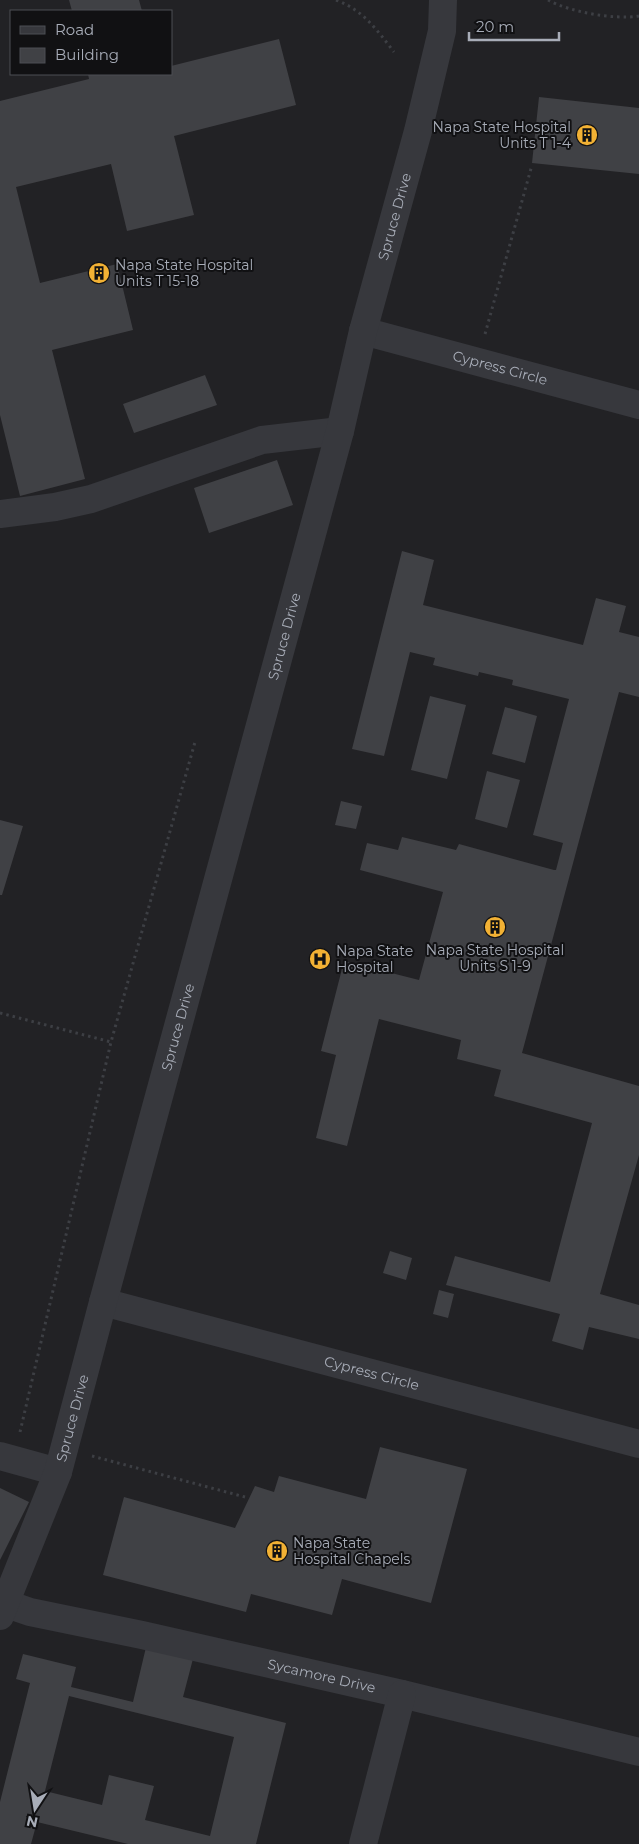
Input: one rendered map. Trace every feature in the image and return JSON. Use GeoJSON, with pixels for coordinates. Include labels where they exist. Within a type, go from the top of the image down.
{"type":"FeatureCollection","features":[{"type":"Feature","properties":{"kind":"street","name":"Spruce Drive"},"geometry":{"type":"LineString","coordinates":[[2,1609],[61,1461],[102,1302],[340,432],[363,331],[418,131],[442,30],[443,0]]}},
{"type":"Feature","properties":{"kind":"street","name":"Cypress Circle"},"geometry":{"type":"LineString","coordinates":[[363,331],[639,405]]}},
{"type":"Feature","properties":{"kind":"street"},"geometry":{"type":"LineString","coordinates":[[0,514],[55,507],[91,498],[262,440],[340,432]]}},
{"type":"Feature","properties":{"kind":"street","name":"Cypress Circle"},"geometry":{"type":"LineString","coordinates":[[102,1302],[639,1444]]}},
{"type":"Feature","properties":{"kind":"street"},"geometry":{"type":"LineString","coordinates":[[9,1448],[61,1461]]}},
{"type":"Feature","properties":{"kind":"street","name":"Sycamore Drive"},"geometry":{"type":"LineString","coordinates":[[2,1609],[30,1612],[142,1634],[402,1694],[639,1752]]}},
{"type":"Feature","properties":{"kind":"street"},"geometry":{"type":"LineString","coordinates":[[363,1844],[402,1694]]}},
{"type":"Feature","properties":{"kind":"path"},"geometry":{"type":"LineString","coordinates":[[336,0],[345,3],[366,17],[394,52]]}},
{"type":"Feature","properties":{"kind":"path"},"geometry":{"type":"LineString","coordinates":[[548,0],[577,10],[601,15],[639,16]]}},
{"type":"Feature","properties":{"kind":"path"},"geometry":{"type":"LineString","coordinates":[[478,361],[532,165]]}},
{"type":"Feature","properties":{"kind":"path"},"geometry":{"type":"LineString","coordinates":[[9,1448],[111,1042],[195,742]]}},
{"type":"Feature","properties":{"kind":"path"},"geometry":{"type":"LineString","coordinates":[[0,1013],[111,1042]]}},
{"type":"Feature","properties":{"kind":"path"},"geometry":{"type":"LineString","coordinates":[[61,1461],[104,1459],[244,1497]]}},
{"type":"Feature","properties":{"kind":"shaded area","name":"Napa State Hospital"},"geometry":{"type":"Polygon","coordinates":[[[0,0],[639,0],[639,1844],[0,1844],[0,0]]]}},
{"type":"Feature","properties":{"kind":"building"},"geometry":{"type":"Polygon","coordinates":[[[69,0],[139,0],[142,10],[72,10],[69,0]]]}},
{"type":"Feature","properties":{"kind":"building","name":"Napa State Hospital Units T 15-18"},"geometry":{"type":"Polygon","coordinates":[[[279,39],[296,105],[174,136],[194,215],[127,231],[111,164],[16,187],[40,283],[117,264],[133,330],[52,350],[85,479],[20,496],[0,415],[0,101],[89,79],[88,75],[172,75],[172,66],[279,39]]]}},
{"type":"Feature","properties":{"kind":"building","name":"Napa State Hospital Units T 1-4"},"geometry":{"type":"Polygon","coordinates":[[[539,97],[639,108],[639,174],[532,163],[539,97]]]}},
{"type":"Feature","properties":{"kind":"building"},"geometry":{"type":"Polygon","coordinates":[[[205,375],[217,405],[134,433],[123,404],[205,375]]]}},
{"type":"Feature","properties":{"kind":"building"},"geometry":{"type":"Polygon","coordinates":[[[277,460],[293,505],[209,533],[194,488],[277,460]]]}},
{"type":"Feature","properties":{"kind":"building","name":"Napa State Hospital Units S 1-9"},"geometry":{"type":"Polygon","coordinates":[[[402,551],[434,560],[423,605],[583,645],[596,598],[626,606],[619,632],[639,637],[639,697],[619,692],[522,1053],[639,1086],[639,1155],[600,1294],[639,1305],[639,1339],[589,1327],[583,1350],[552,1341],[560,1314],[446,1285],[455,1256],[550,1282],[592,1123],[494,1096],[501,1070],[457,1059],[461,1040],[379,1019],[347,1146],[316,1138],[336,1055],[321,1051],[344,961],[419,980],[443,892],[360,870],[367,843],[398,850],[402,837],[456,850],[459,844],[556,870],[563,843],[533,835],[569,699],[512,685],[513,680],[479,672],[478,676],[433,665],[435,658],[410,652],[384,756],[352,749],[402,551]]]}},
{"type":"Feature","properties":{"kind":"building"},"geometry":{"type":"Polygon","coordinates":[[[430,696],[466,705],[447,779],[411,770],[430,696]]]}},
{"type":"Feature","properties":{"kind":"building"},"geometry":{"type":"Polygon","coordinates":[[[505,707],[537,716],[525,763],[492,754],[505,707]]]}},
{"type":"Feature","properties":{"kind":"building"},"geometry":{"type":"Polygon","coordinates":[[[487,771],[520,780],[507,828],[475,819],[487,771]]]}},
{"type":"Feature","properties":{"kind":"building"},"geometry":{"type":"Polygon","coordinates":[[[341,801],[362,806],[356,829],[335,825],[341,801]]]}},
{"type":"Feature","properties":{"kind":"building"},"geometry":{"type":"Polygon","coordinates":[[[0,820],[23,826],[2,895],[0,895],[0,820]]]}},
{"type":"Feature","properties":{"kind":"building"},"geometry":{"type":"Polygon","coordinates":[[[390,1251],[412,1258],[406,1280],[383,1273],[390,1251]]]}},
{"type":"Feature","properties":{"kind":"building"},"geometry":{"type":"Polygon","coordinates":[[[439,1290],[454,1294],[448,1318],[433,1314],[439,1290]]]}},
{"type":"Feature","properties":{"kind":"building","name":"Napa State Hospital Chapels"},"geometry":{"type":"Polygon","coordinates":[[[380,1447],[467,1469],[431,1603],[342,1579],[332,1615],[251,1594],[246,1612],[103,1575],[124,1497],[235,1528],[255,1486],[274,1492],[279,1476],[366,1499],[380,1447]]]}},
{"type":"Feature","properties":{"kind":"building"},"geometry":{"type":"Polygon","coordinates":[[[0,1488],[29,1502],[0,1560],[0,1488]]]}},
{"type":"Feature","properties":{"kind":"building"},"geometry":{"type":"Polygon","coordinates":[[[147,1643],[194,1655],[183,1697],[286,1723],[256,1844],[128,1844],[37,1822],[31,1844],[0,1844],[0,1802],[30,1683],[16,1679],[23,1654],[76,1667],[71,1687],[133,1702],[147,1643]],[[69,1696],[45,1791],[102,1805],[109,1775],[154,1786],[145,1820],[210,1836],[234,1737],[69,1696]]]}},
{"type":"Feature","properties":{"kind":"place","name":"Napa State Hospital Units T 1-4"},"geometry":{"type":"Point","coordinates":[587,135]}},
{"type":"Feature","properties":{"kind":"place","name":"Napa State Hospital Units T 15-18"},"geometry":{"type":"Point","coordinates":[99,273]}},
{"type":"Feature","properties":{"kind":"place","name":"Napa State Hospital Units S 1-9"},"geometry":{"type":"Point","coordinates":[495,927]}},
{"type":"Feature","properties":{"kind":"place","name":"Napa State Hospital"},"geometry":{"type":"Point","coordinates":[320,959]}},
{"type":"Feature","properties":{"kind":"place","name":"Napa State Hospital Chapels"},"geometry":{"type":"Point","coordinates":[277,1551]}}]}
